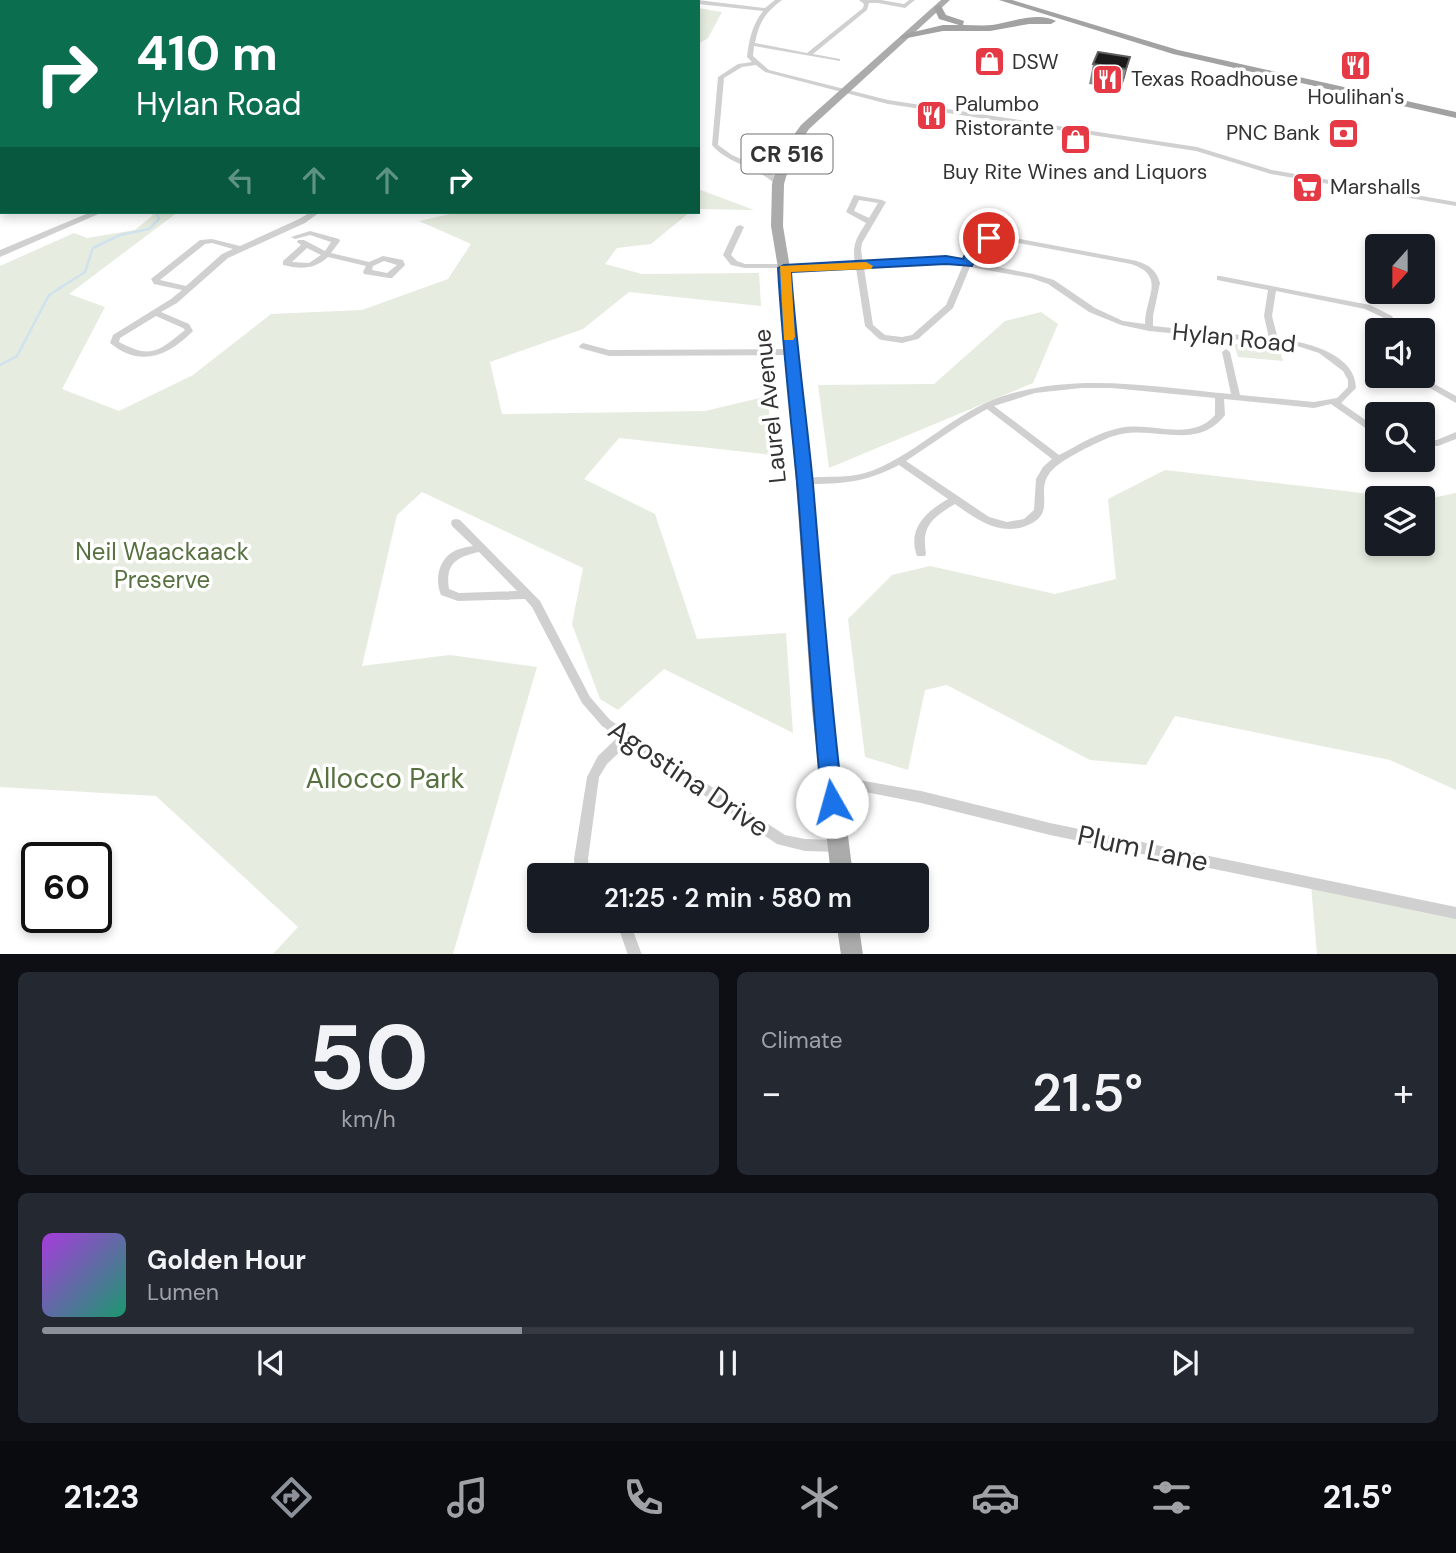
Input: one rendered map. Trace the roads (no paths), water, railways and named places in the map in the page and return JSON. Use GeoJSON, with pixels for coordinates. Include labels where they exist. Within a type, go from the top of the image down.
{"type":"FeatureCollection","features":[{"type":"Feature","properties":{"kind":"highway"},"geometry":{"type":"LineString","coordinates":[[938,8],[942,17],[951,21],[992,24],[1004,20],[1009,14],[996,0]]}},
{"type":"Feature","properties":{"kind":"highway"},"geometry":{"type":"LineString","coordinates":[[1003,0],[1125,37]]}},
{"type":"Feature","properties":{"kind":"highway"},"geometry":{"type":"LineString","coordinates":[[1023,0],[1209,54],[1456,108]]}},
{"type":"Feature","properties":{"kind":"highway"},"geometry":{"type":"LineString","coordinates":[[905,37],[943,28],[990,28],[1036,20],[1061,22],[1223,63],[1456,115]]}},
{"type":"Feature","properties":{"kind":"main road","name":"Laurel Avenue"},"geometry":{"type":"LineString","coordinates":[[840,863],[830,780],[784,268],[777,226],[778,184],[783,163],[805,127],[946,0]]}},
{"type":"Feature","properties":{"kind":"main road"},"geometry":{"type":"LineString","coordinates":[[849,933],[852,954]]}},
{"type":"Feature","properties":{"kind":"street"},"geometry":{"type":"LineString","coordinates":[[700,2],[764,9],[779,0]]}},
{"type":"Feature","properties":{"kind":"street"},"geometry":{"type":"LineString","coordinates":[[810,54],[865,9],[863,1],[905,6],[912,0]]}},
{"type":"Feature","properties":{"kind":"street"},"geometry":{"type":"LineString","coordinates":[[764,9],[751,44],[750,57],[755,63],[784,76],[895,103],[1214,152],[1271,173],[1456,204]]}},
{"type":"Feature","properties":{"kind":"street"},"geometry":{"type":"LineString","coordinates":[[751,44],[838,60]]}},
{"type":"Feature","properties":{"kind":"street"},"geometry":{"type":"LineString","coordinates":[[755,63],[728,71],[721,78],[715,145],[721,153],[763,170],[778,184]]}},
{"type":"Feature","properties":{"kind":"street"},"geometry":{"type":"LineString","coordinates":[[736,159],[753,163],[783,163]]}},
{"type":"Feature","properties":{"kind":"street"},"geometry":{"type":"LineString","coordinates":[[0,254],[93,214]]}},
{"type":"Feature","properties":{"kind":"street"},"geometry":{"type":"LineString","coordinates":[[156,313],[186,326],[189,331],[154,354],[141,356],[116,345],[113,340],[156,313],[188,289],[213,264],[237,248],[313,214]]}},
{"type":"Feature","properties":{"kind":"street"},"geometry":{"type":"LineString","coordinates":[[870,222],[858,243],[860,266],[872,330],[887,339],[915,337],[945,312],[972,249],[979,242],[998,237],[1140,265],[1156,278],[1149,329]]}},
{"type":"Feature","properties":{"kind":"street","name":"Hylan Road"},"geometry":{"type":"LineString","coordinates":[[740,227],[727,256],[734,263],[784,268],[946,260],[967,263],[1043,279],[1101,315],[1149,329],[1311,347],[1341,363],[1350,374],[1352,388],[1345,397],[1334,402]]}},
{"type":"Feature","properties":{"kind":"street"},"geometry":{"type":"LineString","coordinates":[[305,245],[286,263],[309,267],[326,254],[335,243],[335,240],[310,233],[295,237],[305,245],[326,254],[370,265]]}},
{"type":"Feature","properties":{"kind":"street"},"geometry":{"type":"LineString","coordinates":[[188,289],[157,282],[155,279],[203,242],[212,241],[237,248]]}},
{"type":"Feature","properties":{"kind":"street"},"geometry":{"type":"LineString","coordinates":[[1220,278],[1367,307],[1389,318]]}},
{"type":"Feature","properties":{"kind":"street"},"geometry":{"type":"LineString","coordinates":[[1272,289],[1268,316],[1274,341]]}},
{"type":"Feature","properties":{"kind":"street"},"geometry":{"type":"LineString","coordinates":[[583,346],[609,353],[790,352]]}},
{"type":"Feature","properties":{"kind":"street"},"geometry":{"type":"LineString","coordinates":[[1226,352],[1236,397]]}},
{"type":"Feature","properties":{"kind":"street"},"geometry":{"type":"LineString","coordinates":[[804,481],[852,479],[870,475],[988,405],[1035,390],[1081,384],[1112,384],[1314,405],[1334,402],[1365,424]]}},
{"type":"Feature","properties":{"kind":"street"},"geometry":{"type":"LineString","coordinates":[[1434,388],[1456,400]]}},
{"type":"Feature","properties":{"kind":"street"},"geometry":{"type":"LineString","coordinates":[[898,460],[976,515],[996,524],[1026,523],[1039,511],[1041,478],[1046,469],[1058,460],[1120,430],[1139,428],[1191,432],[1210,426],[1220,415],[1219,395]]}},
{"type":"Feature","properties":{"kind":"street"},"geometry":{"type":"LineString","coordinates":[[988,405],[1058,460]]}},
{"type":"Feature","properties":{"kind":"street"},"geometry":{"type":"LineString","coordinates":[[1435,443],[1456,435]]}},
{"type":"Feature","properties":{"kind":"street"},"geometry":{"type":"LineString","coordinates":[[920,553],[918,538],[924,522],[935,511],[955,499]]}},
{"type":"Feature","properties":{"kind":"street","name":"Agostina Drive"},"geometry":{"type":"LineString","coordinates":[[456,523],[544,615],[590,707],[606,723],[782,840],[805,845],[838,846]]}},
{"type":"Feature","properties":{"kind":"street"},"geometry":{"type":"LineString","coordinates":[[481,548],[455,555],[450,560],[443,576],[442,587],[445,592],[458,597],[527,595]]}},
{"type":"Feature","properties":{"kind":"street"},"geometry":{"type":"LineString","coordinates":[[582,863],[593,777],[606,755],[626,737]]}},
{"type":"Feature","properties":{"kind":"street","name":"Plum Lane"},"geometry":{"type":"LineString","coordinates":[[830,780],[921,797],[1050,829],[1456,913]]}},
{"type":"Feature","properties":{"kind":"street"},"geometry":{"type":"LineString","coordinates":[[628,933],[635,954]]}},
{"type":"Feature","properties":{"kind":"waterway"},"geometry":{"type":"LineString","coordinates":[[0,365],[17,356],[49,295],[85,272],[93,248],[120,235],[149,229],[159,219],[157,214]]}},
{"type":"Feature","properties":{"kind":"place","name":"DSW"},"geometry":{"type":"Point","coordinates":[989,62]}},
{"type":"Feature","properties":{"kind":"place","name":"Houlihan's"},"geometry":{"type":"Point","coordinates":[1356,65]}},
{"type":"Feature","properties":{"kind":"place","name":"Texas Roadhouse"},"geometry":{"type":"Point","coordinates":[1108,79]}},
{"type":"Feature","properties":{"kind":"place","name":"Palumbo Ristorante"},"geometry":{"type":"Point","coordinates":[932,116]}},
{"type":"Feature","properties":{"kind":"place","name":"PNC Bank"},"geometry":{"type":"Point","coordinates":[1343,133]}},
{"type":"Feature","properties":{"kind":"place","name":"Buy Rite Wines and Liquors"},"geometry":{"type":"Point","coordinates":[1075,140]}},
{"type":"Feature","properties":{"kind":"place","name":"Marshalls"},"geometry":{"type":"Point","coordinates":[1307,187]}},
{"type":"Feature","properties":{"kind":"park label","name":"Neil Waackaack Preserve"},"geometry":{"type":"Point","coordinates":[162,566]}},
{"type":"Feature","properties":{"kind":"park label","name":"Allocco Park"},"geometry":{"type":"Point","coordinates":[385,778]}}]}
